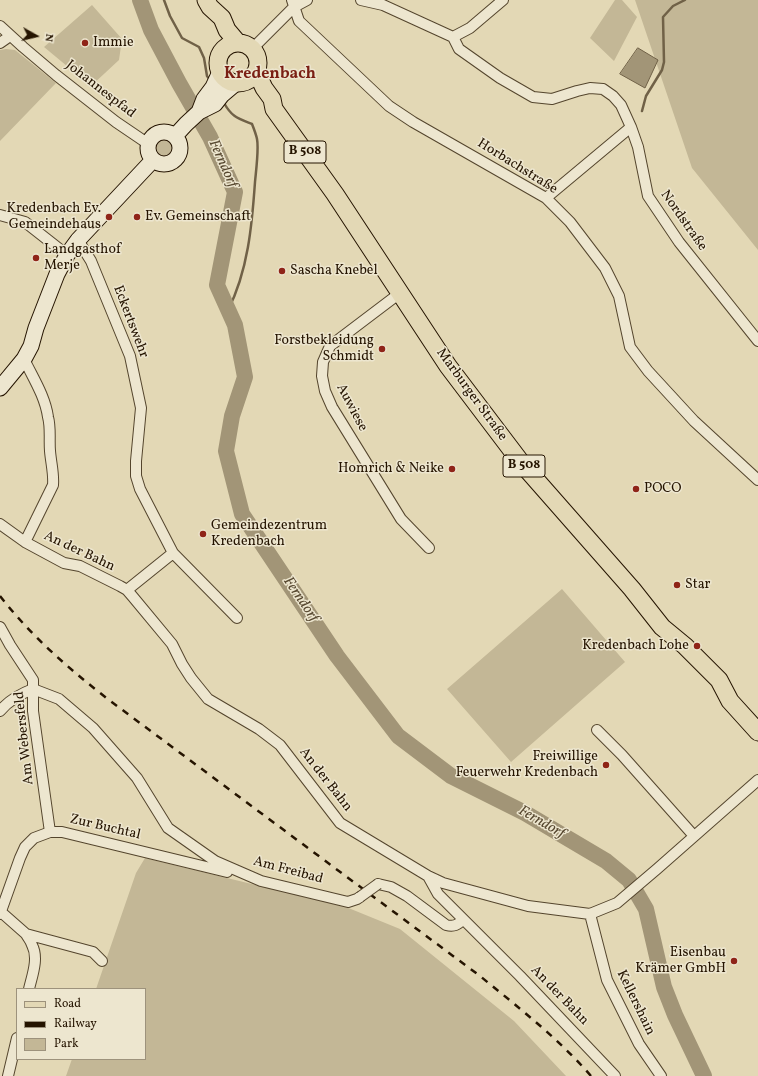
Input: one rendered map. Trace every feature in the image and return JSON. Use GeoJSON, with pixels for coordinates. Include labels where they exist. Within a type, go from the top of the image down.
{"type":"FeatureCollection","features":[{"type":"Feature","properties":{"kind":"main road"},"geometry":{"type":"LineString","coordinates":[[175,136],[199,112],[215,104],[222,95],[245,80],[258,66],[256,52],[245,46],[227,30],[222,18],[208,4]]}},
{"type":"Feature","properties":{"kind":"main road"},"geometry":{"type":"LineString","coordinates":[[208,4],[211,19],[223,50]]}},
{"type":"Feature","properties":{"kind":"main road"},"geometry":{"type":"LineString","coordinates":[[199,112],[204,99],[213,87],[220,72],[218,59],[223,50],[231,44],[245,46]]}},
{"type":"Feature","properties":{"kind":"main road","name":"B 508"},"geometry":{"type":"LineString","coordinates":[[220,72],[223,78],[228,82],[245,80]]}},
{"type":"Feature","properties":{"kind":"main road","name":"Marburger Straße"},"geometry":{"type":"LineString","coordinates":[[245,80],[266,105],[274,109],[322,174],[448,366],[523,465],[632,589],[662,627],[685,646],[719,680],[730,701],[758,732]]}},
{"type":"Feature","properties":{"kind":"main road"},"geometry":{"type":"LineString","coordinates":[[161,132],[168,132],[175,136],[180,147],[176,159],[168,164],[160,164],[153,160],[148,152],[149,142],[152,137],[161,132]]}},
{"type":"Feature","properties":{"kind":"main road"},"geometry":{"type":"LineString","coordinates":[[0,388],[24,359],[31,346],[36,328],[54,281],[67,255],[78,240],[153,160]]}},
{"type":"Feature","properties":{"kind":"street"},"geometry":{"type":"LineString","coordinates":[[245,46],[293,3],[307,0]]}},
{"type":"Feature","properties":{"kind":"street"},"geometry":{"type":"LineString","coordinates":[[360,0],[385,3],[453,37],[470,28],[503,0]]}},
{"type":"Feature","properties":{"kind":"street","name":"Horbachstraße"},"geometry":{"type":"LineString","coordinates":[[293,3],[299,21],[389,106],[413,122],[546,198],[570,222],[605,268],[618,296],[630,347],[648,371],[694,421],[758,480]]}},
{"type":"Feature","properties":{"kind":"street","name":"Johannespfad"},"geometry":{"type":"LineString","coordinates":[[0,26],[22,48],[116,122],[144,141],[149,142]]}},
{"type":"Feature","properties":{"kind":"street"},"geometry":{"type":"LineString","coordinates":[[0,43],[10,36]]}},
{"type":"Feature","properties":{"kind":"street","name":"Nordstraße"},"geometry":{"type":"LineString","coordinates":[[453,37],[459,49],[500,78],[533,97],[552,99],[590,88],[603,89],[613,96],[621,105],[631,127],[638,147],[648,196],[679,242],[758,341]]}},
{"type":"Feature","properties":{"kind":"street"},"geometry":{"type":"LineString","coordinates":[[546,198],[631,127]]}},
{"type":"Feature","properties":{"kind":"street"},"geometry":{"type":"LineString","coordinates":[[0,214],[25,222],[67,255]]}},
{"type":"Feature","properties":{"kind":"street","name":"Eckertswehr"},"geometry":{"type":"LineString","coordinates":[[78,240],[91,261],[130,356],[141,408],[136,461],[136,476],[140,489],[173,553],[237,618]]}},
{"type":"Feature","properties":{"kind":"street","name":"Auwiese"},"geometry":{"type":"LineString","coordinates":[[400,293],[330,346],[324,362],[322,376],[325,391],[332,407],[401,519],[429,548]]}},
{"type":"Feature","properties":{"kind":"street"},"geometry":{"type":"LineString","coordinates":[[24,359],[42,396],[48,416],[53,478],[53,485],[25,542]]}},
{"type":"Feature","properties":{"kind":"street","name":"An der Bahn"},"geometry":{"type":"LineString","coordinates":[[0,524],[25,542],[64,563],[80,566],[126,590],[172,644],[191,678],[208,699],[259,729],[280,745],[340,823],[428,876],[438,894],[520,976],[615,1076]]}},
{"type":"Feature","properties":{"kind":"street"},"geometry":{"type":"LineString","coordinates":[[126,590],[173,553]]}},
{"type":"Feature","properties":{"kind":"street","name":"Am Webersfeld"},"geometry":{"type":"LineString","coordinates":[[0,627],[33,680],[33,711],[50,832]]}},
{"type":"Feature","properties":{"kind":"street"},"geometry":{"type":"LineString","coordinates":[[0,711],[6,704],[18,695],[33,689]]}},
{"type":"Feature","properties":{"kind":"street","name":"Am Freibad"},"geometry":{"type":"LineString","coordinates":[[33,689],[58,699],[93,728],[138,778],[168,828],[215,861],[261,881],[348,902],[357,899],[378,884],[391,886],[446,925],[453,926],[459,924],[464,919]]}},
{"type":"Feature","properties":{"kind":"street"},"geometry":{"type":"LineString","coordinates":[[597,730],[622,755],[694,836]]}},
{"type":"Feature","properties":{"kind":"street"},"geometry":{"type":"LineString","coordinates":[[428,876],[443,883],[528,906],[590,914],[617,902],[624,897],[758,780]]}},
{"type":"Feature","properties":{"kind":"street","name":"Zur Buchtal"},"geometry":{"type":"LineString","coordinates":[[0,913],[25,847],[34,838],[50,832],[62,832],[252,878]]}},
{"type":"Feature","properties":{"kind":"street"},"geometry":{"type":"LineString","coordinates":[[0,913],[26,934],[33,946],[35,958],[29,988]]}},
{"type":"Feature","properties":{"kind":"street","name":"Kellershain"},"geometry":{"type":"LineString","coordinates":[[590,914],[607,980],[639,1044],[661,1076]]}},
{"type":"Feature","properties":{"kind":"street"},"geometry":{"type":"LineString","coordinates":[[26,934],[93,952],[102,961]]}},
{"type":"Feature","properties":{"kind":"street"},"geometry":{"type":"LineString","coordinates":[[8,1076],[16,1042]]}},
{"type":"Feature","properties":{"kind":"green space"},"geometry":{"type":"Polygon","coordinates":[[[615,0],[622,0],[637,17],[614,61],[590,38],[615,0]]]}},
{"type":"Feature","properties":{"kind":"green space"},"geometry":{"type":"Polygon","coordinates":[[[635,0],[758,0],[758,250],[692,168],[635,0]]]}},
{"type":"Feature","properties":{"kind":"green space","name":"Immie"},"geometry":{"type":"Polygon","coordinates":[[[92,5],[122,39],[119,60],[91,86],[44,47],[92,5]]]}},
{"type":"Feature","properties":{"kind":"green space"},"geometry":{"type":"Polygon","coordinates":[[[0,50],[15,50],[56,83],[0,141],[0,50]]]}},
{"type":"Feature","properties":{"kind":"green space"},"geometry":{"type":"Polygon","coordinates":[[[161,132],[167,132],[177,139],[180,148],[179,154],[173,161],[167,164],[161,164],[151,157],[148,151],[148,145],[155,135],[161,132]]]}},
{"type":"Feature","properties":{"kind":"green space"},"geometry":{"type":"Polygon","coordinates":[[[562,589],[625,662],[511,762],[447,689],[562,589]]]}},
{"type":"Feature","properties":{"kind":"green space"},"geometry":{"type":"Polygon","coordinates":[[[145,858],[346,907],[400,929],[514,1021],[566,1076],[66,1076],[72,1060],[146,1060],[146,988],[96,988],[136,873],[145,858]]]}},
{"type":"Feature","properties":{"kind":"shaded area"},"geometry":{"type":"Polygon","coordinates":[[[638,48],[658,60],[645,88],[620,74],[638,48]]]}},
{"type":"Feature","properties":{"kind":"waterway","name":"Ferndorf"},"geometry":{"type":"LineString","coordinates":[[140,0],[151,30],[210,137],[235,192],[217,285],[235,325],[245,377],[232,416],[226,451],[242,514],[337,656],[398,736],[451,776],[525,813],[606,861],[629,880],[646,909],[664,987],[675,1015],[704,1076]]}},
{"type":"Feature","properties":{"kind":"waterway"},"geometry":{"type":"LineString","coordinates":[[164,0],[170,16],[182,38],[199,47],[204,58],[207,76],[210,80]]}},
{"type":"Feature","properties":{"kind":"waterway"},"geometry":{"type":"LineString","coordinates":[[642,111],[646,96],[662,70],[664,62],[663,17],[673,6],[685,0]]}},
{"type":"Feature","properties":{"kind":"waterway"},"geometry":{"type":"LineString","coordinates":[[224,103],[235,116],[252,124],[258,143],[248,248],[240,280],[228,310]]}},
{"type":"Feature","properties":{"kind":"railway"},"geometry":{"type":"LineString","coordinates":[[0,596],[38,638],[65,664],[94,688],[480,976],[552,1036],[591,1076]]}},
{"type":"Feature","properties":{"kind":"place","name":"Immie"},"geometry":{"type":"Point","coordinates":[85,43]}},
{"type":"Feature","properties":{"kind":"place","name":"Kredenbach Ev. Gemeindehaus"},"geometry":{"type":"Point","coordinates":[109,217]}},
{"type":"Feature","properties":{"kind":"place","name":"Ev. Gemeinschaft"},"geometry":{"type":"Point","coordinates":[137,217]}},
{"type":"Feature","properties":{"kind":"place","name":"Landgasthof Merje"},"geometry":{"type":"Point","coordinates":[36,258]}},
{"type":"Feature","properties":{"kind":"place","name":"Sascha Knebel"},"geometry":{"type":"Point","coordinates":[282,271]}},
{"type":"Feature","properties":{"kind":"place","name":"Forstbekleidung Schmidt"},"geometry":{"type":"Point","coordinates":[382,349]}},
{"type":"Feature","properties":{"kind":"place","name":"Homrich & Neike"},"geometry":{"type":"Point","coordinates":[452,469]}},
{"type":"Feature","properties":{"kind":"place","name":"POCO"},"geometry":{"type":"Point","coordinates":[636,489]}},
{"type":"Feature","properties":{"kind":"place","name":"Gemeindezentrum Kredenbach"},"geometry":{"type":"Point","coordinates":[203,534]}},
{"type":"Feature","properties":{"kind":"place","name":"Star"},"geometry":{"type":"Point","coordinates":[677,585]}},
{"type":"Feature","properties":{"kind":"place","name":"Kredenbach Lohe"},"geometry":{"type":"Point","coordinates":[697,646]}},
{"type":"Feature","properties":{"kind":"place","name":"Freiwillige Feuerwehr Kredenbach"},"geometry":{"type":"Point","coordinates":[606,765]}},
{"type":"Feature","properties":{"kind":"place","name":"Eisenbau Krämer GmbH"},"geometry":{"type":"Point","coordinates":[734,961]}},
{"type":"Feature","properties":{"kind":"district","name":"Kredenbach"},"geometry":{"type":"Point","coordinates":[270,75]}}]}
